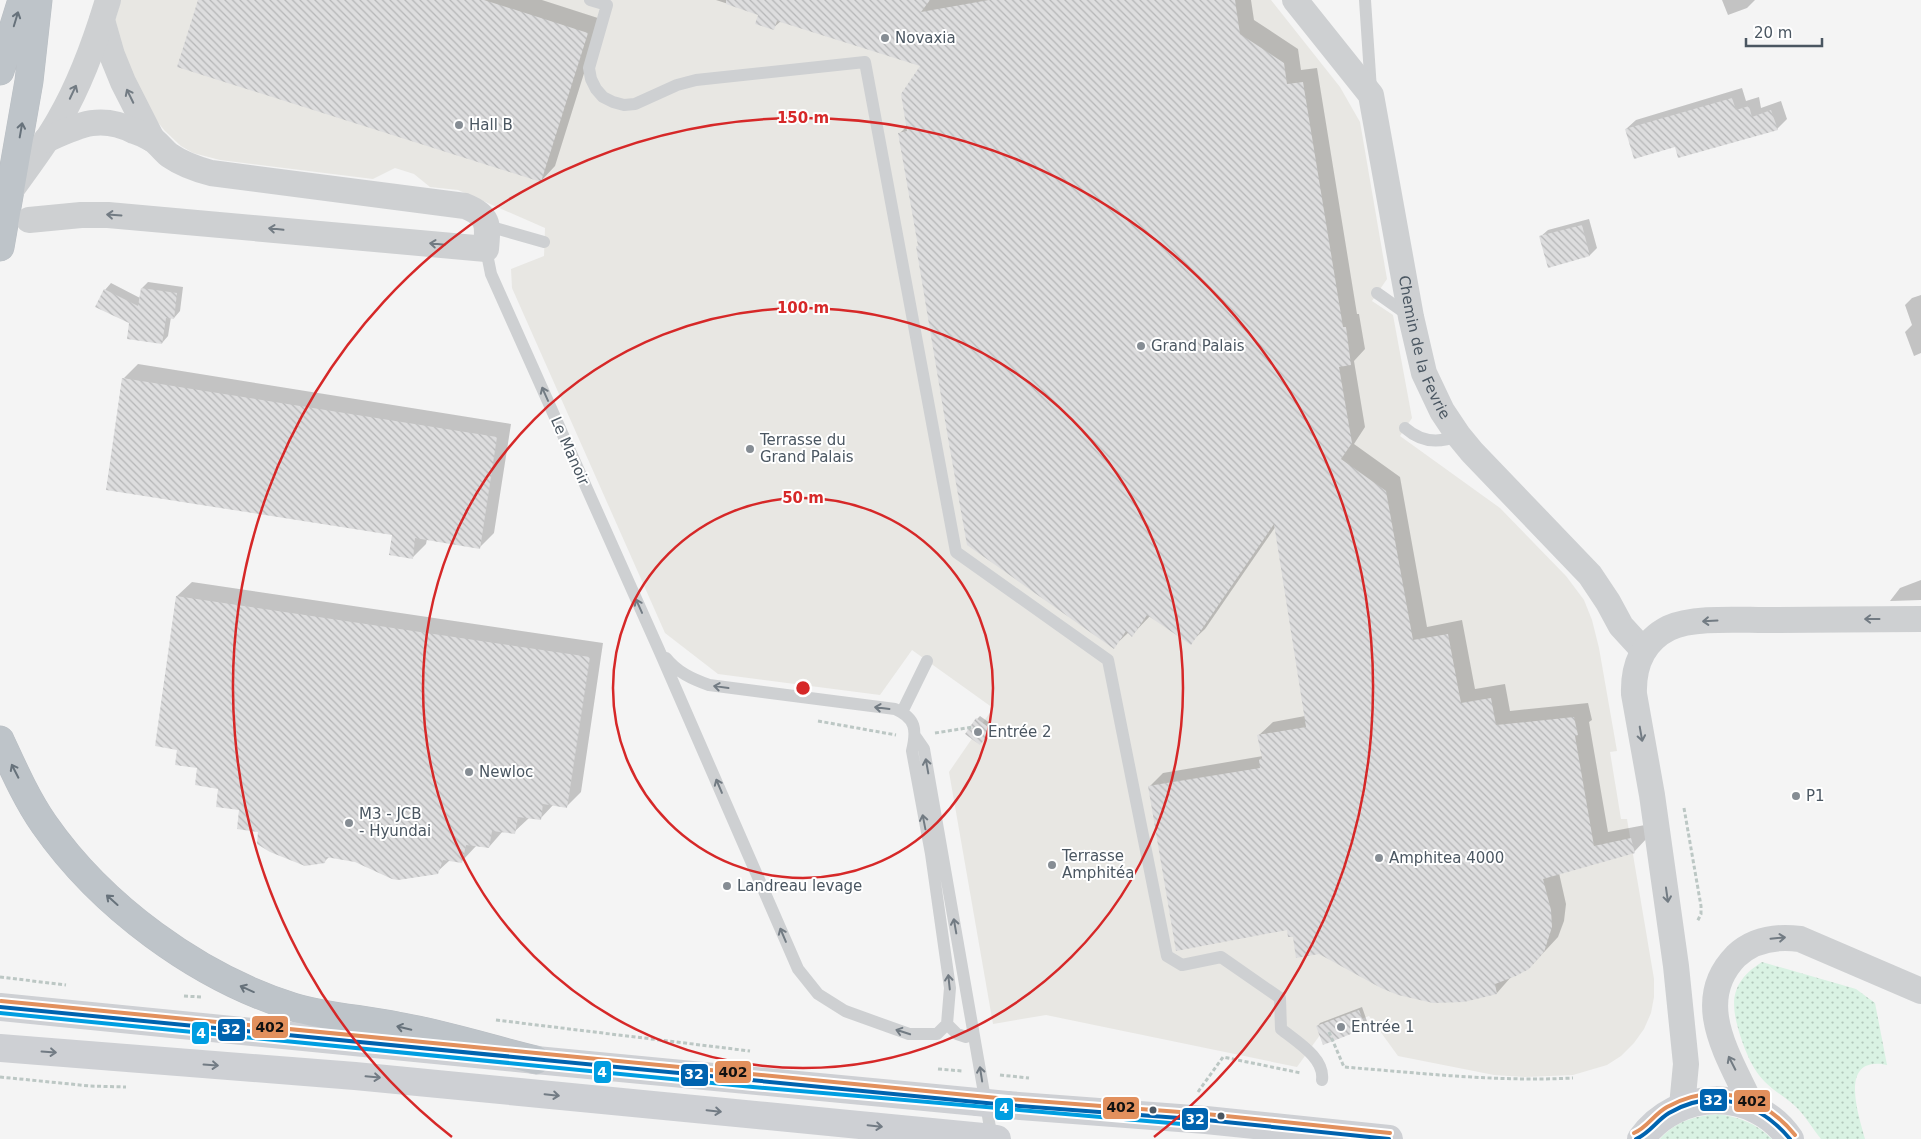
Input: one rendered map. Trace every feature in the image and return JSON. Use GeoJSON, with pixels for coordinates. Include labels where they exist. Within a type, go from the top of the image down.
{"type":"FeatureCollection","features":[{"type":"Feature","properties":{"kind":"highway"},"geometry":{"type":"LineString","coordinates":[[0,71],[22,0]]}},
{"type":"Feature","properties":{"kind":"highway"},"geometry":{"type":"LineString","coordinates":[[0,247],[29,81],[38,0]]}},
{"type":"Feature","properties":{"kind":"highway"},"geometry":{"type":"LineString","coordinates":[[0,740],[14,771],[43,823],[76,864],[112,900],[134,918],[197,963],[246,989],[293,1007],[352,1020],[397,1026],[536,1060]]}},
{"type":"Feature","properties":{"kind":"main road"},"geometry":{"type":"LineString","coordinates":[[0,1007],[1007,1105],[1206,1120],[1389,1139]]}},
{"type":"Feature","properties":{"kind":"main road"},"geometry":{"type":"LineString","coordinates":[[0,1048],[355,1076],[991,1138]]}},
{"type":"Feature","properties":{"kind":"main road"},"geometry":{"type":"LineString","coordinates":[[1640,1138],[1660,1118],[1682,1106],[1706,1100],[1718,1100],[1741,1103],[1752,1107],[1772,1119],[1790,1139]]}},
{"type":"Feature","properties":{"kind":"street","name":"Chemin de la Fevrie"},"geometry":{"type":"LineString","coordinates":[[1296,0],[1371,95],[1411,317],[1424,373],[1439,405],[1458,435],[1472,452],[1590,575],[1621,626],[1644,650]]}},
{"type":"Feature","properties":{"kind":"street"},"geometry":{"type":"LineString","coordinates":[[9,193],[59,120],[74,89],[105,10]]}},
{"type":"Feature","properties":{"kind":"street"},"geometry":{"type":"LineString","coordinates":[[105,10],[116,64],[152,139]]}},
{"type":"Feature","properties":{"kind":"street"},"geometry":{"type":"LineString","coordinates":[[29,220],[81,214],[108,215],[487,237],[481,215],[473,210],[452,204],[228,176],[195,169],[168,154],[152,139],[120,125],[98,122],[74,127],[46,140]]}},
{"type":"Feature","properties":{"kind":"street"},"geometry":{"type":"LineString","coordinates":[[1682,1106],[1686,1064],[1674,949],[1652,795],[1634,694],[1636,669],[1644,650],[1658,635],[1683,623],[1732,620],[1921,619]]}},
{"type":"Feature","properties":{"kind":"street"},"geometry":{"type":"LineString","coordinates":[[1752,1107],[1720,1036],[1714,1006],[1721,976],[1740,952],[1754,944],[1769,939],[1784,937],[1800,939],[1921,991]]}},
{"type":"Feature","properties":{"kind":"lane"},"geometry":{"type":"LineString","coordinates":[[590,0],[607,5],[589,68],[591,79],[603,97],[624,105],[635,104],[677,84],[696,80],[866,62],[956,552],[1108,660],[1166,956],[1182,966],[1221,957],[1280,998],[1281,1029],[1317,1061],[1323,1074],[1322,1080]]}},
{"type":"Feature","properties":{"kind":"lane"},"geometry":{"type":"LineString","coordinates":[[1365,0],[1371,95]]}},
{"type":"Feature","properties":{"kind":"lane"},"geometry":{"type":"LineString","coordinates":[[487,237],[544,242]]}},
{"type":"Feature","properties":{"kind":"lane","name":"Le Manoir"},"geometry":{"type":"LineString","coordinates":[[487,237],[491,274],[659,650],[798,969],[818,994],[845,1011],[909,1034],[937,1034],[947,1024]]}},
{"type":"Feature","properties":{"kind":"lane"},"geometry":{"type":"LineString","coordinates":[[1378,293],[1411,317]]}},
{"type":"Feature","properties":{"kind":"lane"},"geometry":{"type":"LineString","coordinates":[[1405,428],[1412,434],[1428,441],[1449,440],[1458,435]]}},
{"type":"Feature","properties":{"kind":"lane"},"geometry":{"type":"LineString","coordinates":[[659,650],[681,673],[709,685],[895,709],[902,712],[912,723],[916,736],[924,750],[991,1138]]}},
{"type":"Feature","properties":{"kind":"lane"},"geometry":{"type":"LineString","coordinates":[[902,712],[926,661]]}},
{"type":"Feature","properties":{"kind":"lane"},"geometry":{"type":"LineString","coordinates":[[916,736],[912,751],[931,854],[950,988],[947,1024],[957,1034],[966,1037]]}},
{"type":"Feature","properties":{"kind":"path"},"geometry":{"type":"LineString","coordinates":[[815,720],[916,736],[973,727],[978,731]]}},
{"type":"Feature","properties":{"kind":"path"},"geometry":{"type":"LineString","coordinates":[[1684,808],[1701,906],[1697,922]]}},
{"type":"Feature","properties":{"kind":"path"},"geometry":{"type":"LineString","coordinates":[[1329,1032],[1344,1068],[1505,1079],[1573,1078]]}},
{"type":"Feature","properties":{"kind":"path"},"geometry":{"type":"LineString","coordinates":[[1198,1093],[1222,1056],[1302,1073],[1335,1046]]}},
{"type":"Feature","properties":{"kind":"path"},"geometry":{"type":"LineString","coordinates":[[0,1077],[90,1086],[129,1087]]}},
{"type":"Feature","properties":{"kind":"shaded area"},"geometry":{"type":"Polygon","coordinates":[[[121,0],[1271,0],[1340,87],[1360,122],[1387,279],[1372,301],[1393,315],[1412,418],[1400,436],[1500,508],[1566,576],[1584,600],[1592,620],[1599,648],[1617,751],[1610,752],[1621,819],[1627,819],[1654,979],[1654,997],[1651,1013],[1644,1029],[1621,1056],[1607,1065],[1573,1075],[1525,1077],[1494,1075],[1398,1056],[1369,1016],[1320,1035],[1297,1067],[1046,1015],[993,1024],[949,772],[993,708],[912,650],[880,695],[718,674],[665,633],[512,288],[511,269],[544,256],[545,228],[458,190],[430,187],[414,174],[395,168],[373,179],[220,160],[193,153],[181,146],[151,114],[128,74],[115,21],[121,0]]]}},
{"type":"Feature","properties":{"kind":"green space"},"geometry":{"type":"Polygon","coordinates":[[[1762,962],[1856,989],[1875,1003],[1887,1065],[1872,1064],[1862,1069],[1857,1077],[1855,1088],[1856,1102],[1865,1139],[1821,1139],[1799,1110],[1765,1082],[1753,1067],[1737,1026],[1734,1005],[1738,986],[1743,978],[1762,962]]]}},
{"type":"Feature","properties":{"kind":"green space"},"geometry":{"type":"Polygon","coordinates":[[[1718,1114],[1747,1122],[1760,1129],[1772,1139],[1660,1139],[1686,1120],[1718,1114]]]}},
{"type":"Feature","properties":{"kind":"building","name":"Hall B"},"geometry":{"type":"Polygon","coordinates":[[[198,0],[484,0],[588,33],[541,182],[177,67],[198,0]]]}},
{"type":"Feature","properties":{"kind":"building","name":"Grand Palais"},"geometry":{"type":"Polygon","coordinates":[[[726,0],[930,0],[921,12],[989,0],[1235,0],[1240,34],[1284,63],[1287,84],[1303,82],[1343,327],[1346,327],[1351,365],[1339,367],[1352,443],[1341,459],[1386,491],[1413,640],[1448,634],[1461,703],[1491,698],[1496,725],[1574,717],[1578,735],[1575,736],[1594,846],[1631,838],[1635,853],[1543,879],[1551,910],[1552,927],[1544,952],[1529,969],[1495,984],[1497,994],[1464,1002],[1433,1003],[1398,995],[1381,988],[1319,954],[1296,958],[1293,937],[1288,937],[1287,930],[1176,951],[1148,786],[1260,768],[1259,760],[1262,758],[1257,735],[1306,727],[1274,524],[1191,645],[1147,615],[1132,637],[1126,631],[1114,649],[967,545],[898,133],[907,131],[901,94],[920,66],[777,21],[774,30],[755,24],[758,15],[726,4],[726,0]]]}},
{"type":"Feature","properties":{"kind":"building"},"geometry":{"type":"Polygon","coordinates":[[[1732,98],[1736,110],[1749,106],[1752,117],[1771,110],[1778,130],[1678,158],[1675,147],[1634,159],[1625,129],[1732,98]]]}},
{"type":"Feature","properties":{"kind":"building"},"geometry":{"type":"Polygon","coordinates":[[[1582,225],[1590,256],[1548,268],[1539,236],[1582,225]]]}},
{"type":"Feature","properties":{"kind":"building"},"geometry":{"type":"Polygon","coordinates":[[[141,288],[177,293],[174,319],[166,318],[162,344],[127,339],[129,323],[95,307],[104,289],[138,306],[141,288]]]}},
{"type":"Feature","properties":{"kind":"building"},"geometry":{"type":"Polygon","coordinates":[[[122,378],[497,437],[480,549],[415,538],[413,559],[389,555],[392,535],[106,490],[122,378]]]}},
{"type":"Feature","properties":{"kind":"building"},"geometry":{"type":"Polygon","coordinates":[[[176,596],[590,657],[567,808],[543,804],[541,820],[518,817],[515,834],[492,831],[489,848],[466,845],[462,863],[443,860],[438,874],[398,880],[355,862],[326,857],[325,863],[305,866],[270,852],[257,844],[258,832],[237,829],[239,810],[216,807],[218,789],[195,785],[197,768],[175,765],[177,750],[155,746],[176,596]]]}},
{"type":"Feature","properties":{"kind":"building","name":"Entrée 2"},"geometry":{"type":"Polygon","coordinates":[[[976,718],[992,730],[980,745],[965,734],[976,718]]]}},
{"type":"Feature","properties":{"kind":"building","name":"Entrée 1"},"geometry":{"type":"Polygon","coordinates":[[[1359,1010],[1366,1028],[1323,1045],[1316,1026],[1359,1010]]]}},
{"type":"Feature","properties":{"kind":"transit line","name":"402"},"geometry":{"type":"LineString","coordinates":[[1,1001],[1008,1099],[1206,1114],[1390,1133]]}},
{"type":"Feature","properties":{"kind":"transit line","name":"32"},"geometry":{"type":"LineString","coordinates":[[0,1007],[1007,1105],[1206,1120],[1389,1139]]}},
{"type":"Feature","properties":{"kind":"transit line","name":"4"},"geometry":{"type":"LineString","coordinates":[[0,1013],[753,1087],[1205,1126]]}},
{"type":"Feature","properties":{"kind":"transit line","name":"402"},"geometry":{"type":"LineString","coordinates":[[1634,1133],[1643,1128],[1667,1107],[1685,1099],[1719,1094],[1736,1096],[1768,1110],[1795,1135]]}},
{"type":"Feature","properties":{"kind":"transit line","name":"32"},"geometry":{"type":"LineString","coordinates":[[1636,1139],[1669,1113],[1686,1105],[1718,1100],[1734,1102],[1750,1108],[1778,1126],[1790,1139]]}},
{"type":"Feature","properties":{"kind":"place","name":"Novaxia"},"geometry":{"type":"Point","coordinates":[885,38]}},
{"type":"Feature","properties":{"kind":"place","name":"Hall B"},"geometry":{"type":"Point","coordinates":[459,125]}},
{"type":"Feature","properties":{"kind":"place","name":"Grand Palais"},"geometry":{"type":"Point","coordinates":[1141,346]}},
{"type":"Feature","properties":{"kind":"place","name":"Terrasse du Grand Palais"},"geometry":{"type":"Point","coordinates":[750,449]}},
{"type":"Feature","properties":{"kind":"place","name":"Entrée 2"},"geometry":{"type":"Point","coordinates":[978,732]}},
{"type":"Feature","properties":{"kind":"place","name":"Newloc"},"geometry":{"type":"Point","coordinates":[469,772]}},
{"type":"Feature","properties":{"kind":"place","name":"P1"},"geometry":{"type":"Point","coordinates":[1796,796]}},
{"type":"Feature","properties":{"kind":"place","name":"M3 - JCB - Hyundai"},"geometry":{"type":"Point","coordinates":[349,823]}},
{"type":"Feature","properties":{"kind":"place","name":"Amphitea 4000"},"geometry":{"type":"Point","coordinates":[1379,858]}},
{"type":"Feature","properties":{"kind":"place","name":"Terrasse Amphitéa"},"geometry":{"type":"Point","coordinates":[1052,865]}},
{"type":"Feature","properties":{"kind":"place","name":"Landreau levage"},"geometry":{"type":"Point","coordinates":[727,886]}},
{"type":"Feature","properties":{"kind":"place","name":"Entrée 1"},"geometry":{"type":"Point","coordinates":[1341,1027]}}]}
